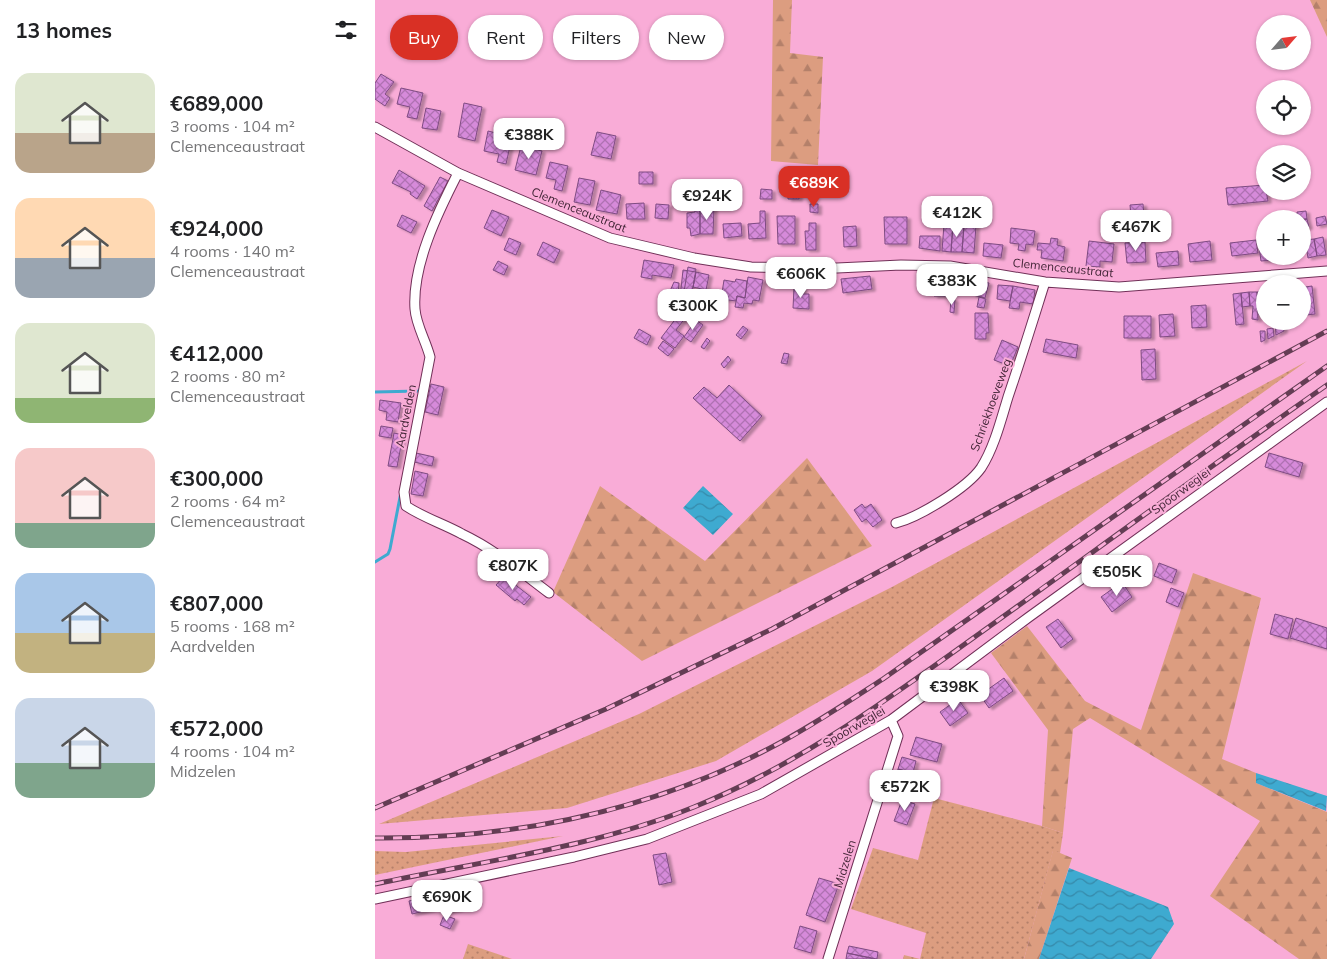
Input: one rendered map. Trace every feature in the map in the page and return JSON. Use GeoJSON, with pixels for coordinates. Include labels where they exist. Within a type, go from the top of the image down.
{"type":"FeatureCollection","features":[{"type":"Feature","properties":{"kind":"street","name":"Clemenceaustraat"},"geometry":{"type":"LineString","coordinates":[[375,127],[458,174],[610,238],[695,258],[772,268],[950,266],[1045,282],[1119,287],[1327,271]]}},
{"type":"Feature","properties":{"kind":"street","name":"Aardvelden"},"geometry":{"type":"LineString","coordinates":[[458,174],[428,239],[417,287],[415,309],[430,357],[404,492],[406,506],[418,514],[463,534],[507,561],[549,593]]}},
{"type":"Feature","properties":{"kind":"street","name":"Schriekhoeveweg"},"geometry":{"type":"LineString","coordinates":[[896,523],[921,512],[949,495],[970,481],[981,468],[999,425],[1045,282]]}},
{"type":"Feature","properties":{"kind":"street","name":"Spoorweglei"},"geometry":{"type":"LineString","coordinates":[[375,899],[574,857],[647,839],[761,794],[891,720],[1029,617],[1327,402]]}},
{"type":"Feature","properties":{"kind":"street","name":"Midzelen"},"geometry":{"type":"LineString","coordinates":[[828,959],[898,736],[891,720]]}},
{"type":"Feature","properties":{"kind":"green space"},"geometry":{"type":"Polygon","coordinates":[[[773,0],[792,0],[790,53],[823,57],[818,165],[771,161],[773,0]]]}},
{"type":"Feature","properties":{"kind":"green space"},"geometry":{"type":"Polygon","coordinates":[[[1310,0],[1327,0],[1327,37],[1310,0]]]}},
{"type":"Feature","properties":{"kind":"green space"},"geometry":{"type":"Polygon","coordinates":[[[1307,361],[872,671],[716,761],[567,808],[379,824],[639,714],[892,587],[1307,361]]]}},
{"type":"Feature","properties":{"kind":"green space"},"geometry":{"type":"Polygon","coordinates":[[[807,458],[872,546],[642,661],[553,592],[600,486],[705,561],[807,458]]]}},
{"type":"Feature","properties":{"kind":"green space"},"geometry":{"type":"Polygon","coordinates":[[[1193,573],[1261,598],[1222,759],[1256,773],[1256,783],[1327,812],[1327,959],[1299,959],[1210,896],[1260,821],[1090,718],[1073,729],[1063,833],[1042,826],[1048,730],[991,653],[1027,626],[1085,701],[1141,730],[1193,573]]]}},
{"type":"Feature","properties":{"kind":"green space"},"geometry":{"type":"Polygon","coordinates":[[[934,798],[1063,833],[1060,853],[1053,851],[1024,959],[920,959],[926,933],[851,909],[873,848],[918,860],[934,798]]]}},
{"type":"Feature","properties":{"kind":"green space"},"geometry":{"type":"Polygon","coordinates":[[[563,836],[375,875],[375,851],[406,852],[563,836]]]}},
{"type":"Feature","properties":{"kind":"green space"},"geometry":{"type":"Polygon","coordinates":[[[1053,850],[1072,858],[1039,959],[1024,959],[1053,850]]]}},
{"type":"Feature","properties":{"kind":"green space"},"geometry":{"type":"Polygon","coordinates":[[[468,944],[512,959],[463,959],[468,944]]]}},
{"type":"Feature","properties":{"kind":"green space"},"geometry":{"type":"Polygon","coordinates":[[[904,955],[920,959],[903,959],[904,955]]]}},
{"type":"Feature","properties":{"kind":"water"},"geometry":{"type":"Polygon","coordinates":[[[703,486],[733,514],[713,535],[683,508],[703,486]]]}},
{"type":"Feature","properties":{"kind":"water"},"geometry":{"type":"Polygon","coordinates":[[[1256,773],[1327,796],[1326,811],[1256,783],[1256,773]]]}},
{"type":"Feature","properties":{"kind":"water"},"geometry":{"type":"Polygon","coordinates":[[[1069,868],[1168,907],[1174,924],[1151,959],[1039,959],[1069,868]]]}},
{"type":"Feature","properties":{"kind":"building"},"geometry":{"type":"Polygon","coordinates":[[[381,74],[394,82],[385,94],[390,98],[385,106],[375,99],[375,83],[381,74]]]}},
{"type":"Feature","properties":{"kind":"building"},"geometry":{"type":"Polygon","coordinates":[[[401,88],[423,93],[417,119],[407,117],[410,107],[397,104],[401,88]]]}},
{"type":"Feature","properties":{"kind":"building"},"geometry":{"type":"Polygon","coordinates":[[[464,103],[482,107],[475,141],[458,137],[464,103]]]}},
{"type":"Feature","properties":{"kind":"building"},"geometry":{"type":"Polygon","coordinates":[[[426,108],[441,111],[437,130],[422,128],[426,108]]]}},
{"type":"Feature","properties":{"kind":"building"},"geometry":{"type":"Polygon","coordinates":[[[546,124],[551,126],[548,136],[543,134],[546,124]]]}},
{"type":"Feature","properties":{"kind":"building"},"geometry":{"type":"Polygon","coordinates":[[[488,131],[512,137],[506,164],[497,162],[499,154],[484,151],[488,131]]]}},
{"type":"Feature","properties":{"kind":"building"},"geometry":{"type":"Polygon","coordinates":[[[597,132],[616,136],[611,159],[591,155],[597,132]]]}},
{"type":"Feature","properties":{"kind":"building"},"geometry":{"type":"Polygon","coordinates":[[[521,146],[542,151],[536,175],[515,170],[521,146]]]}},
{"type":"Feature","properties":{"kind":"building"},"geometry":{"type":"Polygon","coordinates":[[[550,162],[568,166],[562,191],[554,189],[556,180],[546,178],[550,162]]]}},
{"type":"Feature","properties":{"kind":"building"},"geometry":{"type":"Polygon","coordinates":[[[399,170],[425,186],[417,199],[410,194],[411,192],[392,183],[399,170]]]}},
{"type":"Feature","properties":{"kind":"building"},"geometry":{"type":"Polygon","coordinates":[[[639,172],[653,172],[653,184],[639,184],[639,172]]]}},
{"type":"Feature","properties":{"kind":"building"},"geometry":{"type":"Polygon","coordinates":[[[440,177],[448,181],[432,211],[424,206],[440,177]]]}},
{"type":"Feature","properties":{"kind":"building"},"geometry":{"type":"Polygon","coordinates":[[[579,178],[595,181],[590,205],[574,202],[579,178]]]}},
{"type":"Feature","properties":{"kind":"building"},"geometry":{"type":"Polygon","coordinates":[[[1256,186],[1256,200],[1268,201],[1228,205],[1226,188],[1256,186]]]}},
{"type":"Feature","properties":{"kind":"building"},"geometry":{"type":"Polygon","coordinates":[[[761,189],[772,190],[772,199],[760,199],[761,189]]]}},
{"type":"Feature","properties":{"kind":"building"},"geometry":{"type":"Polygon","coordinates":[[[788,189],[799,189],[799,199],[788,199],[788,189]]]}},
{"type":"Feature","properties":{"kind":"building"},"geometry":{"type":"Polygon","coordinates":[[[601,190],[621,195],[617,214],[596,210],[601,190]]]}},
{"type":"Feature","properties":{"kind":"building"},"geometry":{"type":"Polygon","coordinates":[[[644,203],[645,219],[627,219],[626,204],[644,203]]]}},
{"type":"Feature","properties":{"kind":"building"},"geometry":{"type":"Polygon","coordinates":[[[656,204],[669,205],[668,219],[655,218],[656,204]]]}},
{"type":"Feature","properties":{"kind":"building"},"geometry":{"type":"Polygon","coordinates":[[[810,204],[818,204],[818,213],[810,212],[810,204]]]}},
{"type":"Feature","properties":{"kind":"building"},"geometry":{"type":"Polygon","coordinates":[[[1143,204],[1144,216],[1131,217],[1130,205],[1143,204]]]}},
{"type":"Feature","properties":{"kind":"building"},"geometry":{"type":"Polygon","coordinates":[[[695,208],[700,208],[700,234],[691,236],[690,228],[687,228],[687,213],[695,212],[695,208]]]}},
{"type":"Feature","properties":{"kind":"building"},"geometry":{"type":"Polygon","coordinates":[[[700,208],[714,208],[713,234],[700,234],[700,208]]]}},
{"type":"Feature","properties":{"kind":"building"},"geometry":{"type":"Polygon","coordinates":[[[492,210],[509,217],[501,236],[484,228],[492,210]]]}},
{"type":"Feature","properties":{"kind":"building"},"geometry":{"type":"Polygon","coordinates":[[[760,211],[765,211],[766,238],[749,239],[748,224],[760,223],[760,211]]]}},
{"type":"Feature","properties":{"kind":"building"},"geometry":{"type":"Polygon","coordinates":[[[402,215],[417,222],[411,233],[397,226],[402,215]]]}},
{"type":"Feature","properties":{"kind":"building"},"geometry":{"type":"Polygon","coordinates":[[[777,216],[795,216],[795,244],[778,244],[777,216]]]}},
{"type":"Feature","properties":{"kind":"building"},"geometry":{"type":"Polygon","coordinates":[[[1325,216],[1327,224],[1317,226],[1316,218],[1325,216]]]}},
{"type":"Feature","properties":{"kind":"building"},"geometry":{"type":"Polygon","coordinates":[[[884,217],[907,217],[907,244],[885,244],[884,217]]]}},
{"type":"Feature","properties":{"kind":"building"},"geometry":{"type":"Polygon","coordinates":[[[741,223],[742,236],[724,238],[723,224],[741,223]]]}},
{"type":"Feature","properties":{"kind":"building"},"geometry":{"type":"Polygon","coordinates":[[[809,223],[816,223],[816,250],[806,250],[805,231],[809,231],[809,223]]]}},
{"type":"Feature","properties":{"kind":"building"},"geometry":{"type":"Polygon","coordinates":[[[944,224],[953,224],[951,252],[942,251],[944,224]]]}},
{"type":"Feature","properties":{"kind":"building"},"geometry":{"type":"Polygon","coordinates":[[[953,224],[964,225],[962,252],[951,252],[953,224]]]}},
{"type":"Feature","properties":{"kind":"building"},"geometry":{"type":"Polygon","coordinates":[[[964,225],[976,226],[974,253],[962,252],[964,225]]]}},
{"type":"Feature","properties":{"kind":"building"},"geometry":{"type":"Polygon","coordinates":[[[856,226],[857,246],[844,247],[843,227],[856,226]]]}},
{"type":"Feature","properties":{"kind":"building"},"geometry":{"type":"Polygon","coordinates":[[[1011,228],[1035,231],[1033,245],[1026,244],[1025,251],[1018,250],[1019,244],[1010,243],[1011,228]]]}},
{"type":"Feature","properties":{"kind":"building"},"geometry":{"type":"Polygon","coordinates":[[[920,236],[940,236],[940,251],[919,248],[920,236]]]}},
{"type":"Feature","properties":{"kind":"building"},"geometry":{"type":"Polygon","coordinates":[[[1323,237],[1326,255],[1317,256],[1314,239],[1323,237]]]}},
{"type":"Feature","properties":{"kind":"building"},"geometry":{"type":"Polygon","coordinates":[[[509,238],[521,243],[516,255],[504,250],[509,238]]]}},
{"type":"Feature","properties":{"kind":"building"},"geometry":{"type":"Polygon","coordinates":[[[1051,238],[1058,239],[1057,245],[1065,247],[1063,261],[1041,258],[1042,250],[1037,250],[1038,243],[1050,244],[1051,238]]]}},
{"type":"Feature","properties":{"kind":"building"},"geometry":{"type":"Polygon","coordinates":[[[1311,239],[1314,239],[1317,256],[1311,257],[1311,239]]]}},
{"type":"Feature","properties":{"kind":"building"},"geometry":{"type":"Polygon","coordinates":[[[1256,240],[1256,253],[1232,256],[1230,243],[1256,240]]]}},
{"type":"Feature","properties":{"kind":"building"},"geometry":{"type":"Polygon","coordinates":[[[1089,241],[1114,244],[1112,262],[1100,261],[1100,267],[1086,266],[1089,241]]]}},
{"type":"Feature","properties":{"kind":"building"},"geometry":{"type":"Polygon","coordinates":[[[1210,241],[1212,260],[1190,262],[1188,244],[1210,241]]]}},
{"type":"Feature","properties":{"kind":"building"},"geometry":{"type":"Polygon","coordinates":[[[543,242],[560,250],[554,263],[537,255],[543,242]]]}},
{"type":"Feature","properties":{"kind":"building"},"geometry":{"type":"Polygon","coordinates":[[[1145,242],[1146,262],[1127,263],[1125,243],[1145,242]]]}},
{"type":"Feature","properties":{"kind":"building"},"geometry":{"type":"Polygon","coordinates":[[[984,243],[1003,245],[1001,258],[983,256],[984,243]]]}},
{"type":"Feature","properties":{"kind":"building"},"geometry":{"type":"Polygon","coordinates":[[[1178,251],[1179,265],[1158,267],[1156,253],[1178,251]]]}},
{"type":"Feature","properties":{"kind":"building"},"geometry":{"type":"Polygon","coordinates":[[[644,260],[674,265],[671,278],[652,275],[652,279],[641,277],[644,260]]]}},
{"type":"Feature","properties":{"kind":"building"},"geometry":{"type":"Polygon","coordinates":[[[498,261],[508,266],[504,275],[493,270],[498,261]]]}},
{"type":"Feature","properties":{"kind":"building"},"geometry":{"type":"Polygon","coordinates":[[[688,267],[696,269],[692,294],[684,292],[688,267]]]}},
{"type":"Feature","properties":{"kind":"building"},"geometry":{"type":"Polygon","coordinates":[[[683,270],[696,272],[693,287],[686,300],[680,298],[683,270]]]}},
{"type":"Feature","properties":{"kind":"building"},"geometry":{"type":"Polygon","coordinates":[[[696,272],[709,275],[706,290],[693,287],[696,272]]]}},
{"type":"Feature","properties":{"kind":"building"},"geometry":{"type":"Polygon","coordinates":[[[870,276],[872,289],[843,293],[841,279],[870,276]]]}},
{"type":"Feature","properties":{"kind":"building"},"geometry":{"type":"Polygon","coordinates":[[[935,276],[943,276],[943,296],[934,296],[935,276]]]}},
{"type":"Feature","properties":{"kind":"building"},"geometry":{"type":"Polygon","coordinates":[[[943,276],[952,277],[952,290],[950,290],[949,296],[943,296],[943,276]]]}},
{"type":"Feature","properties":{"kind":"building"},"geometry":{"type":"Polygon","coordinates":[[[748,277],[763,280],[759,301],[753,300],[752,304],[744,303],[743,308],[735,307],[737,296],[745,298],[748,277]]]}},
{"type":"Feature","properties":{"kind":"building"},"geometry":{"type":"Polygon","coordinates":[[[952,277],[967,277],[966,290],[952,290],[952,277]]]}},
{"type":"Feature","properties":{"kind":"building"},"geometry":{"type":"Polygon","coordinates":[[[736,279],[747,281],[745,298],[737,296],[736,301],[721,299],[724,280],[735,282],[736,279]]]}},
{"type":"Feature","properties":{"kind":"building"},"geometry":{"type":"Polygon","coordinates":[[[977,280],[989,283],[985,298],[973,295],[977,280]]]}},
{"type":"Feature","properties":{"kind":"building"},"geometry":{"type":"Polygon","coordinates":[[[674,282],[679,283],[678,293],[670,291],[674,282]]]}},
{"type":"Feature","properties":{"kind":"building"},"geometry":{"type":"Polygon","coordinates":[[[998,285],[1013,286],[1010,301],[997,299],[998,285]]]}},
{"type":"Feature","properties":{"kind":"building"},"geometry":{"type":"Polygon","coordinates":[[[1013,286],[1035,290],[1033,304],[1020,302],[1019,309],[1009,308],[1013,286]]]}},
{"type":"Feature","properties":{"kind":"building"},"geometry":{"type":"Polygon","coordinates":[[[1311,286],[1315,314],[1311,314],[1311,286]]]}},
{"type":"Feature","properties":{"kind":"building"},"geometry":{"type":"Polygon","coordinates":[[[794,288],[803,288],[803,294],[809,294],[809,309],[793,308],[794,288]]]}},
{"type":"Feature","properties":{"kind":"building"},"geometry":{"type":"Polygon","coordinates":[[[1249,292],[1250,306],[1242,307],[1241,293],[1249,292]]]}},
{"type":"Feature","properties":{"kind":"building"},"geometry":{"type":"Polygon","coordinates":[[[1249,292],[1256,292],[1256,320],[1252,319],[1253,306],[1250,306],[1249,292]]]}},
{"type":"Feature","properties":{"kind":"building"},"geometry":{"type":"Polygon","coordinates":[[[1241,293],[1244,324],[1236,325],[1233,294],[1241,293]]]}},
{"type":"Feature","properties":{"kind":"building"},"geometry":{"type":"Polygon","coordinates":[[[692,294],[698,299],[692,308],[685,303],[692,294]]]}},
{"type":"Feature","properties":{"kind":"building"},"geometry":{"type":"Polygon","coordinates":[[[979,297],[986,299],[984,308],[977,307],[979,297]]]}},
{"type":"Feature","properties":{"kind":"building"},"geometry":{"type":"Polygon","coordinates":[[[951,299],[955,300],[954,313],[950,312],[951,299]]]}},
{"type":"Feature","properties":{"kind":"building"},"geometry":{"type":"Polygon","coordinates":[[[685,303],[692,308],[686,315],[680,310],[685,303]]]}},
{"type":"Feature","properties":{"kind":"building"},"geometry":{"type":"Polygon","coordinates":[[[1206,305],[1207,327],[1192,328],[1191,306],[1206,305]]]}},
{"type":"Feature","properties":{"kind":"building"},"geometry":{"type":"Polygon","coordinates":[[[680,313],[686,317],[676,330],[684,336],[675,348],[661,338],[680,313]]]}},
{"type":"Feature","properties":{"kind":"building"},"geometry":{"type":"Polygon","coordinates":[[[975,313],[988,313],[989,333],[986,333],[986,339],[975,339],[975,313]]]}},
{"type":"Feature","properties":{"kind":"building"},"geometry":{"type":"Polygon","coordinates":[[[1173,314],[1175,336],[1160,337],[1159,315],[1173,314]]]}},
{"type":"Feature","properties":{"kind":"building"},"geometry":{"type":"Polygon","coordinates":[[[1124,316],[1151,316],[1151,338],[1124,338],[1124,316]]]}},
{"type":"Feature","properties":{"kind":"building"},"geometry":{"type":"Polygon","coordinates":[[[696,320],[703,325],[691,342],[684,337],[696,320]]]}},
{"type":"Feature","properties":{"kind":"building"},"geometry":{"type":"Polygon","coordinates":[[[743,326],[748,330],[741,339],[736,335],[743,326]]]}},
{"type":"Feature","properties":{"kind":"building"},"geometry":{"type":"Polygon","coordinates":[[[639,329],[651,336],[647,345],[634,338],[639,329]]]}},
{"type":"Feature","properties":{"kind":"building"},"geometry":{"type":"Polygon","coordinates":[[[1267,330],[1273,330],[1274,336],[1268,339],[1267,330]]]}},
{"type":"Feature","properties":{"kind":"building"},"geometry":{"type":"Polygon","coordinates":[[[1276,330],[1284,330],[1284,331],[1276,335],[1276,330]]]}},
{"type":"Feature","properties":{"kind":"building"},"geometry":{"type":"Polygon","coordinates":[[[1260,331],[1265,331],[1265,340],[1261,342],[1260,331]]]}},
{"type":"Feature","properties":{"kind":"building"},"geometry":{"type":"Polygon","coordinates":[[[707,338],[710,341],[704,349],[701,347],[707,338]]]}},
{"type":"Feature","properties":{"kind":"building"},"geometry":{"type":"Polygon","coordinates":[[[1046,339],[1078,345],[1076,358],[1043,352],[1046,339]]]}},
{"type":"Feature","properties":{"kind":"building"},"geometry":{"type":"Polygon","coordinates":[[[1002,340],[1018,347],[1010,366],[994,360],[1002,340]]]}},
{"type":"Feature","properties":{"kind":"building"},"geometry":{"type":"Polygon","coordinates":[[[663,341],[674,349],[668,356],[658,348],[663,341]]]}},
{"type":"Feature","properties":{"kind":"building"},"geometry":{"type":"Polygon","coordinates":[[[1155,349],[1156,379],[1142,380],[1141,350],[1155,349]]]}},
{"type":"Feature","properties":{"kind":"building"},"geometry":{"type":"Polygon","coordinates":[[[784,353],[789,354],[787,364],[781,363],[784,353]]]}},
{"type":"Feature","properties":{"kind":"building"},"geometry":{"type":"Polygon","coordinates":[[[728,356],[731,360],[724,368],[721,364],[728,356]]]}},
{"type":"Feature","properties":{"kind":"building"},"geometry":{"type":"Polygon","coordinates":[[[431,384],[444,387],[438,415],[425,412],[431,384]]]}},
{"type":"Feature","properties":{"kind":"building"},"geometry":{"type":"Polygon","coordinates":[[[729,385],[762,416],[740,441],[693,398],[704,387],[717,398],[729,385]]]}},
{"type":"Feature","properties":{"kind":"building"},"geometry":{"type":"Polygon","coordinates":[[[380,400],[401,403],[398,422],[386,420],[387,412],[379,410],[380,400]]]}},
{"type":"Feature","properties":{"kind":"building"},"geometry":{"type":"Polygon","coordinates":[[[381,426],[393,428],[391,438],[379,436],[381,426]]]}},
{"type":"Feature","properties":{"kind":"building"},"geometry":{"type":"Polygon","coordinates":[[[394,433],[403,435],[397,467],[388,466],[394,433]]]}},
{"type":"Feature","properties":{"kind":"building"},"geometry":{"type":"Polygon","coordinates":[[[416,453],[434,457],[432,466],[414,462],[416,453]]]}},
{"type":"Feature","properties":{"kind":"building"},"geometry":{"type":"Polygon","coordinates":[[[1269,453],[1303,463],[1299,477],[1265,467],[1269,453]]]}},
{"type":"Feature","properties":{"kind":"building"},"geometry":{"type":"Polygon","coordinates":[[[415,471],[428,474],[423,496],[411,494],[415,471]]]}},
{"type":"Feature","properties":{"kind":"building"},"geometry":{"type":"Polygon","coordinates":[[[862,504],[865,508],[871,504],[882,520],[873,527],[866,519],[862,522],[854,510],[862,504]]]}},
{"type":"Feature","properties":{"kind":"building"},"geometry":{"type":"Polygon","coordinates":[[[1159,563],[1177,570],[1172,583],[1154,576],[1159,563]]]}},
{"type":"Feature","properties":{"kind":"building"},"geometry":{"type":"Polygon","coordinates":[[[504,576],[531,597],[524,605],[517,599],[515,601],[496,585],[504,576]]]}},
{"type":"Feature","properties":{"kind":"building"},"geometry":{"type":"Polygon","coordinates":[[[1122,582],[1132,597],[1112,612],[1101,597],[1122,582]]]}},
{"type":"Feature","properties":{"kind":"building"},"geometry":{"type":"Polygon","coordinates":[[[1171,588],[1184,593],[1178,607],[1166,602],[1171,588]]]}},
{"type":"Feature","properties":{"kind":"building"},"geometry":{"type":"Polygon","coordinates":[[[1275,614],[1293,619],[1288,639],[1270,634],[1275,614]]]}},
{"type":"Feature","properties":{"kind":"building"},"geometry":{"type":"Polygon","coordinates":[[[1296,618],[1327,628],[1327,649],[1290,638],[1296,618]]]}},
{"type":"Feature","properties":{"kind":"building"},"geometry":{"type":"Polygon","coordinates":[[[1058,619],[1073,639],[1061,648],[1046,627],[1058,619]]]}},
{"type":"Feature","properties":{"kind":"building"},"geometry":{"type":"Polygon","coordinates":[[[1004,678],[1013,691],[989,708],[980,695],[1004,678]]]}},
{"type":"Feature","properties":{"kind":"building"},"geometry":{"type":"Polygon","coordinates":[[[958,699],[968,713],[950,726],[940,712],[958,699]]]}},
{"type":"Feature","properties":{"kind":"building"},"geometry":{"type":"Polygon","coordinates":[[[916,737],[942,744],[937,762],[910,755],[916,737]]]}},
{"type":"Feature","properties":{"kind":"building"},"geometry":{"type":"Polygon","coordinates":[[[902,757],[916,761],[913,773],[898,769],[902,757]]]}},
{"type":"Feature","properties":{"kind":"building"},"geometry":{"type":"Polygon","coordinates":[[[898,769],[913,773],[910,783],[895,779],[898,769]]]}},
{"type":"Feature","properties":{"kind":"building"},"geometry":{"type":"Polygon","coordinates":[[[902,800],[915,804],[907,825],[894,821],[902,800]]]}},
{"type":"Feature","properties":{"kind":"building"},"geometry":{"type":"Polygon","coordinates":[[[666,853],[672,882],[659,885],[653,855],[666,853]]]}},
{"type":"Feature","properties":{"kind":"building"},"geometry":{"type":"Polygon","coordinates":[[[819,878],[839,884],[825,922],[806,915],[819,878]]]}},
{"type":"Feature","properties":{"kind":"building"},"geometry":{"type":"Polygon","coordinates":[[[430,896],[433,909],[412,914],[409,901],[430,896]]]}},
{"type":"Feature","properties":{"kind":"building"},"geometry":{"type":"Polygon","coordinates":[[[458,900],[460,909],[443,913],[442,903],[458,900]]]}},
{"type":"Feature","properties":{"kind":"building"},"geometry":{"type":"Polygon","coordinates":[[[444,915],[455,919],[450,929],[440,925],[444,915]]]}},
{"type":"Feature","properties":{"kind":"building"},"geometry":{"type":"Polygon","coordinates":[[[800,926],[817,931],[811,953],[794,948],[800,926]]]}},
{"type":"Feature","properties":{"kind":"building"},"geometry":{"type":"Polygon","coordinates":[[[849,946],[878,952],[877,959],[847,953],[849,946]]]}},
{"type":"Feature","properties":{"kind":"building"},"geometry":{"type":"Polygon","coordinates":[[[847,953],[874,959],[846,959],[847,953]]]}},
{"type":"Feature","properties":{"kind":"waterway"},"geometry":{"type":"LineString","coordinates":[[375,392],[419,391],[420,389]]}},
{"type":"Feature","properties":{"kind":"waterway"},"geometry":{"type":"LineString","coordinates":[[375,562],[388,554],[390,549],[401,492]]}},
{"type":"Feature","properties":{"kind":"railway"},"geometry":{"type":"LineString","coordinates":[[375,808],[606,709],[772,629],[1327,331]]}},
{"type":"Feature","properties":{"kind":"railway"},"geometry":{"type":"LineString","coordinates":[[375,838],[427,837],[478,833],[528,827],[578,817],[627,805],[676,789],[770,748],[813,724],[883,679],[1327,366]]}},
{"type":"Feature","properties":{"kind":"railway"},"geometry":{"type":"LineString","coordinates":[[375,884],[536,852],[616,833],[694,807],[775,769],[814,747],[888,698],[1327,385]]}}]}
